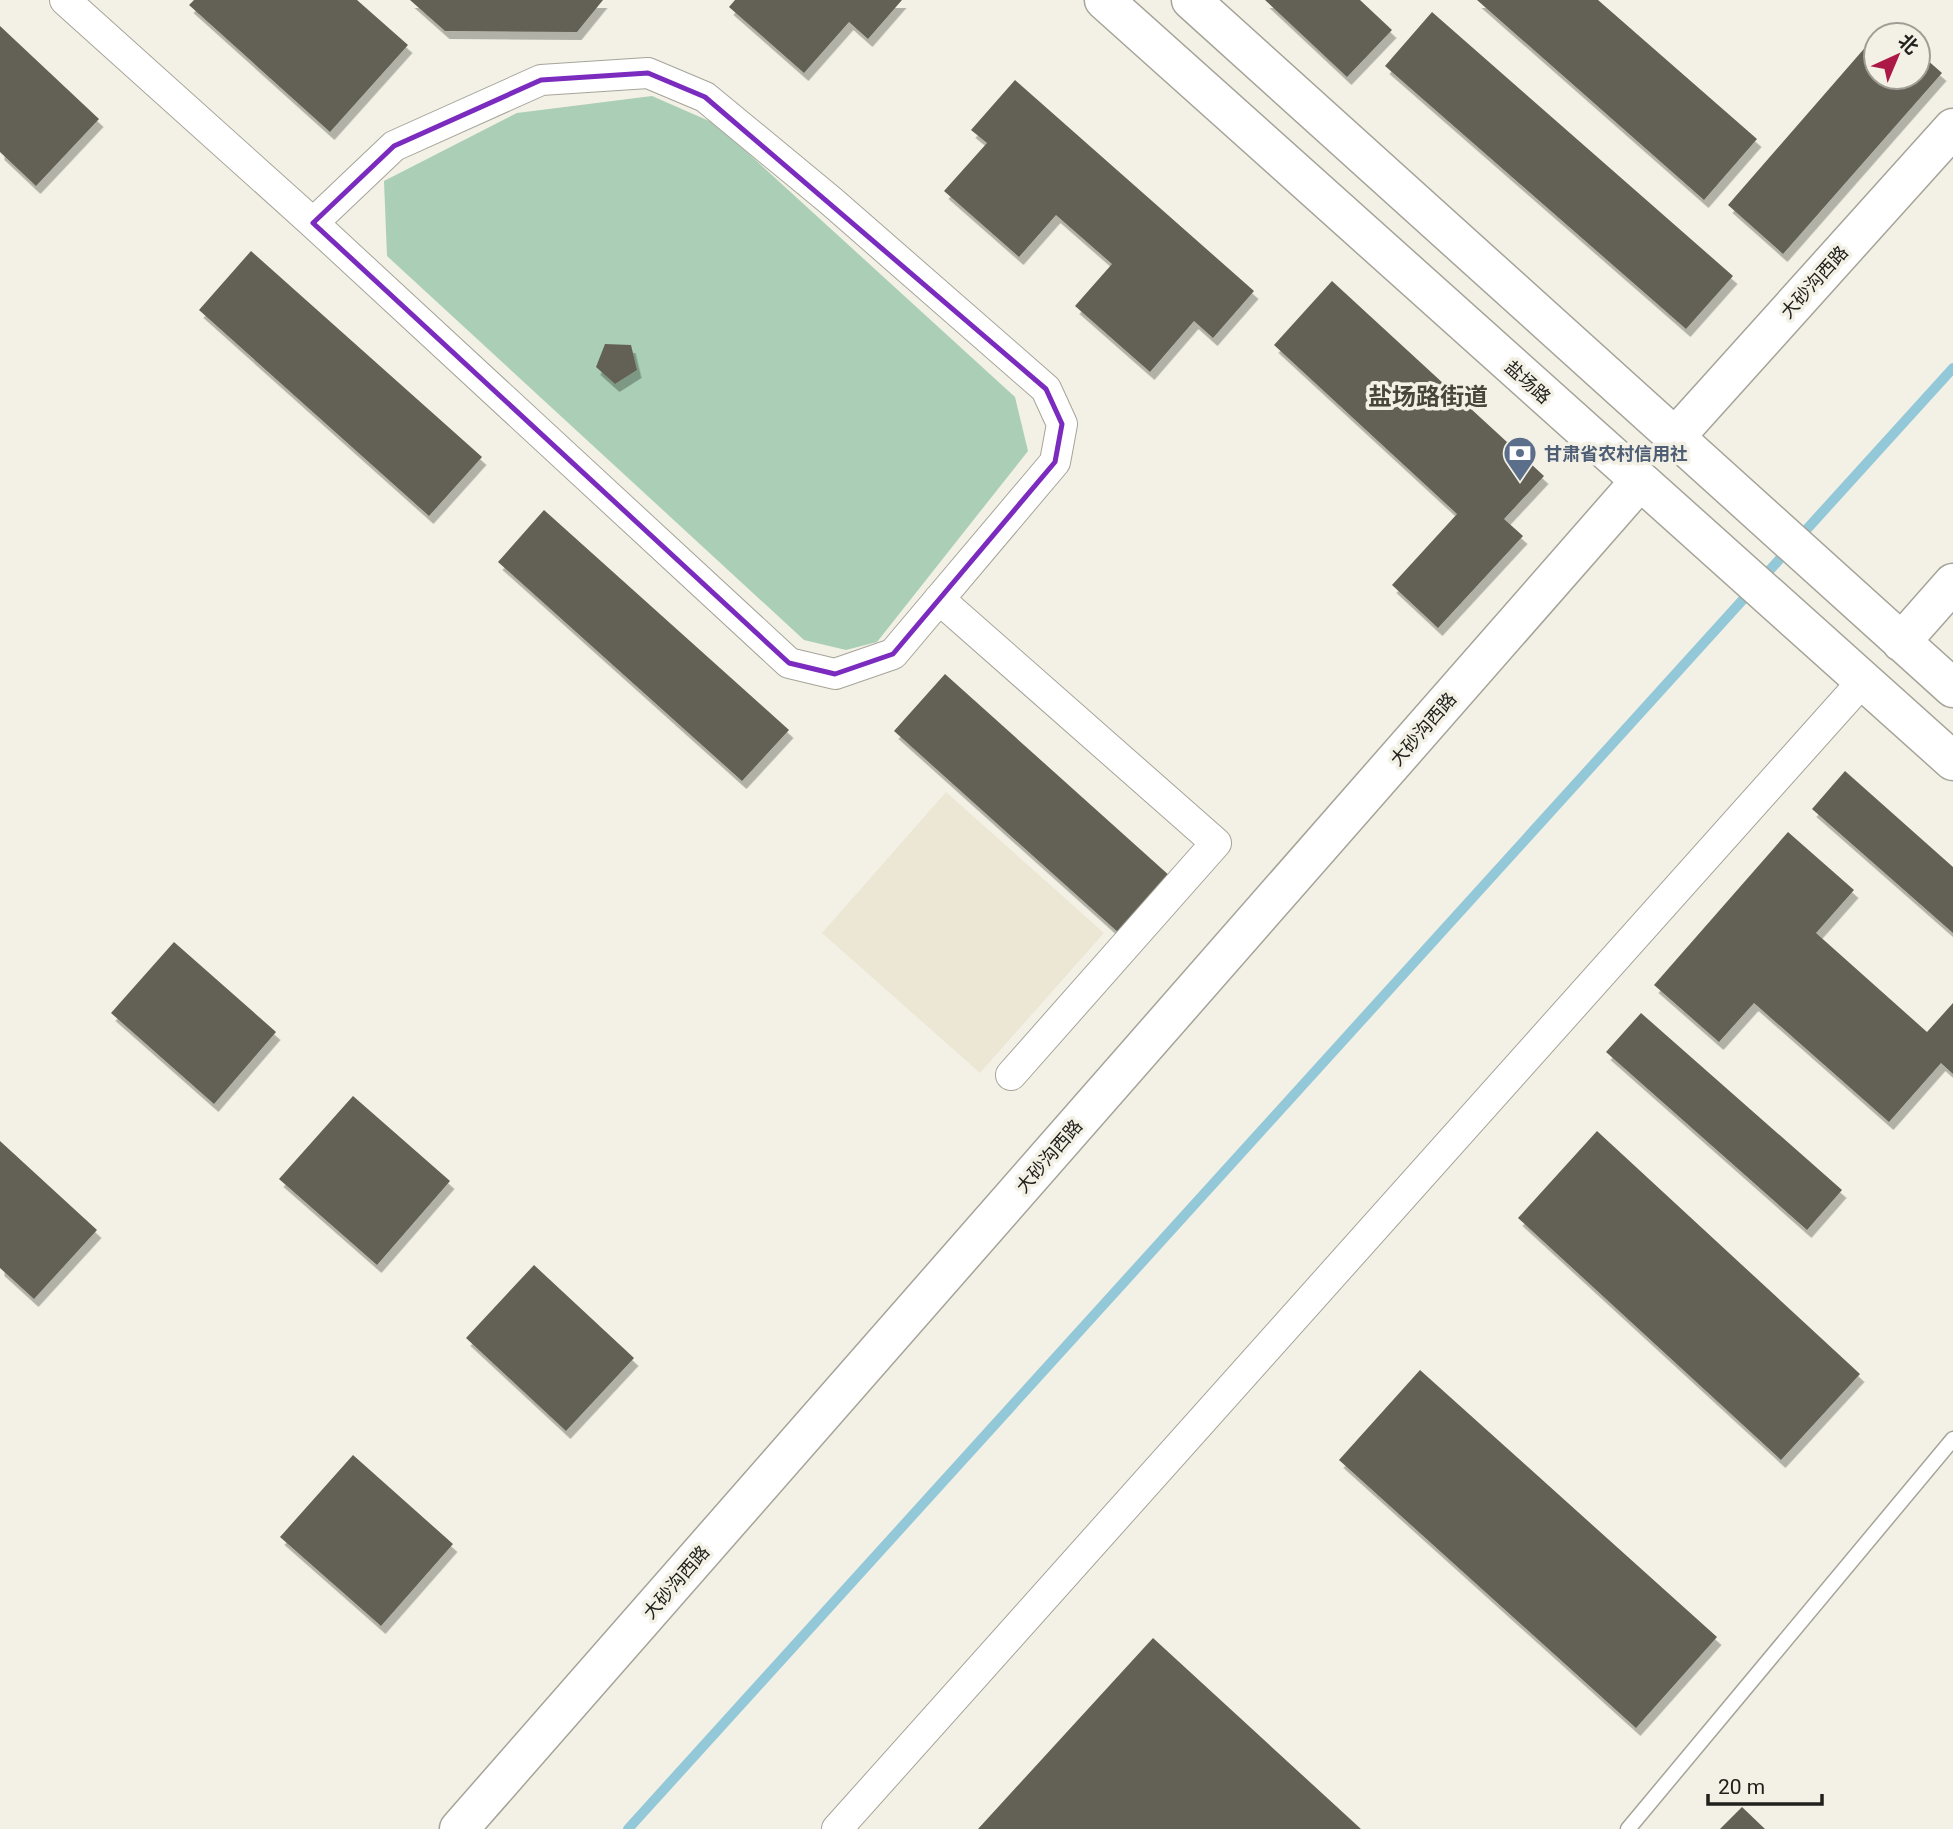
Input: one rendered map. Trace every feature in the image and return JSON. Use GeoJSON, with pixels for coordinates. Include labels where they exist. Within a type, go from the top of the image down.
{"type":"FeatureCollection","features":[{"type":"Feature","properties":{"kind":"street"},"geometry":{"type":"LineString","coordinates":[[65,0],[313,223],[789,663],[835,674],[893,653],[1055,462],[1062,424],[1046,389],[831,201],[705,97],[648,73],[541,80],[394,146],[313,223]]}},
{"type":"Feature","properties":{"kind":"street","name":"盐场路"},"geometry":{"type":"LineString","coordinates":[[1104,0],[1953,761]]}},
{"type":"Feature","properties":{"kind":"street"},"geometry":{"type":"LineString","coordinates":[[1191,0],[1953,688]]}},
{"type":"Feature","properties":{"kind":"street","name":"大砂沟西路"},"geometry":{"type":"LineString","coordinates":[[1675,437],[1953,128]]}},
{"type":"Feature","properties":{"kind":"street","name":"大砂沟西路"},"geometry":{"type":"LineString","coordinates":[[459,1829],[1639,482]]}},
{"type":"Feature","properties":{"kind":"street"},"geometry":{"type":"LineString","coordinates":[[1901,642],[1953,583]]}},
{"type":"Feature","properties":{"kind":"street"},"geometry":{"type":"LineString","coordinates":[[939,599],[1216,843],[1011,1075]]}},
{"type":"Feature","properties":{"kind":"street"},"geometry":{"type":"LineString","coordinates":[[837,1829],[1862,682]]}},
{"type":"Feature","properties":{"kind":"lane"},"geometry":{"type":"LineString","coordinates":[[1628,1829],[1953,1439]]}},
{"type":"Feature","properties":{"kind":"highlighted area"},"geometry":{"type":"Polygon","coordinates":[[[648,73],[705,97],[1046,389],[1062,424],[1055,462],[893,654],[835,674],[789,663],[313,223],[394,146],[541,80],[648,73]]]}},
{"type":"Feature","properties":{"kind":"shaded area"},"geometry":{"type":"Polygon","coordinates":[[[946,792],[1104,933],[980,1073],[822,933],[946,792]]]}},
{"type":"Feature","properties":{"kind":"green space"},"geometry":{"type":"Polygon","coordinates":[[[652,96],[716,124],[1015,397],[1028,451],[877,642],[846,650],[804,640],[387,256],[384,181],[517,113],[652,96]]]}},
{"type":"Feature","properties":{"kind":"building"},"geometry":{"type":"Polygon","coordinates":[[[194,0],[357,0],[408,45],[330,132],[189,5],[194,0]]]}},
{"type":"Feature","properties":{"kind":"building"},"geometry":{"type":"Polygon","coordinates":[[[410,0],[603,0],[577,32],[445,31],[410,0]]]}},
{"type":"Feature","properties":{"kind":"building"},"geometry":{"type":"Polygon","coordinates":[[[735,0],[902,0],[868,39],[849,22],[804,73],[729,7],[735,0]]]}},
{"type":"Feature","properties":{"kind":"building"},"geometry":{"type":"Polygon","coordinates":[[[1265,0],[1360,0],[1392,30],[1347,77],[1265,0]]]}},
{"type":"Feature","properties":{"kind":"building"},"geometry":{"type":"Polygon","coordinates":[[[1477,0],[1598,0],[1757,139],[1704,200],[1477,0]]]}},
{"type":"Feature","properties":{"kind":"building"},"geometry":{"type":"Polygon","coordinates":[[[1432,12],[1733,276],[1686,329],[1385,66],[1432,12]]]}},
{"type":"Feature","properties":{"kind":"building"},"geometry":{"type":"Polygon","coordinates":[[[0,26],[99,119],[36,186],[0,152],[0,26]]]}},
{"type":"Feature","properties":{"kind":"building"},"geometry":{"type":"Polygon","coordinates":[[[1862,51],[1862,91],[1926,91],[1783,254],[1728,205],[1862,51]]]}},
{"type":"Feature","properties":{"kind":"building"},"geometry":{"type":"Polygon","coordinates":[[[1932,64],[1942,73],[1932,84],[1932,64]]]}},
{"type":"Feature","properties":{"kind":"building"},"geometry":{"type":"Polygon","coordinates":[[[1015,80],[1254,291],[1213,338],[1194,321],[1150,372],[1075,306],[1112,264],[1056,215],[1019,257],[944,191],[987,143],[971,130],[1015,80]]]}},
{"type":"Feature","properties":{"kind":"building"},"geometry":{"type":"Polygon","coordinates":[[[251,251],[482,457],[429,516],[199,310],[251,251]]]}},
{"type":"Feature","properties":{"kind":"building"},"geometry":{"type":"Polygon","coordinates":[[[1332,281],[1544,476],[1504,519],[1523,536],[1438,628],[1392,585],[1457,514],[1274,345],[1332,281]]]}},
{"type":"Feature","properties":{"kind":"building"},"geometry":{"type":"Polygon","coordinates":[[[605,344],[631,345],[637,370],[615,384],[596,367],[605,344]]]}},
{"type":"Feature","properties":{"kind":"building"},"geometry":{"type":"Polygon","coordinates":[[[544,510],[789,730],[742,781],[498,562],[544,510]]]}},
{"type":"Feature","properties":{"kind":"building"},"geometry":{"type":"Polygon","coordinates":[[[945,674],[1171,877],[1120,934],[894,731],[945,674]]]}},
{"type":"Feature","properties":{"kind":"building"},"geometry":{"type":"Polygon","coordinates":[[[1845,771],[1953,867],[1953,933],[1812,809],[1845,771]]]}},
{"type":"Feature","properties":{"kind":"building"},"geometry":{"type":"Polygon","coordinates":[[[1788,832],[1854,890],[1816,933],[1927,1032],[1953,1003],[1953,1074],[1941,1063],[1889,1122],[1754,1003],[1719,1042],[1654,985],[1788,832]]]}},
{"type":"Feature","properties":{"kind":"building"},"geometry":{"type":"Polygon","coordinates":[[[174,942],[276,1032],[214,1104],[111,1013],[174,942]]]}},
{"type":"Feature","properties":{"kind":"building"},"geometry":{"type":"Polygon","coordinates":[[[1641,1013],[1842,1190],[1807,1230],[1606,1052],[1641,1013]]]}},
{"type":"Feature","properties":{"kind":"building"},"geometry":{"type":"Polygon","coordinates":[[[353,1096],[450,1181],[377,1265],[279,1179],[353,1096]]]}},
{"type":"Feature","properties":{"kind":"building"},"geometry":{"type":"Polygon","coordinates":[[[1597,1131],[1860,1374],[1781,1460],[1518,1218],[1597,1131]]]}},
{"type":"Feature","properties":{"kind":"building"},"geometry":{"type":"Polygon","coordinates":[[[0,1141],[97,1230],[34,1299],[0,1268],[0,1141]]]}},
{"type":"Feature","properties":{"kind":"building"},"geometry":{"type":"Polygon","coordinates":[[[534,1265],[634,1358],[566,1431],[466,1338],[534,1265]]]}},
{"type":"Feature","properties":{"kind":"building"},"geometry":{"type":"Polygon","coordinates":[[[1420,1370],[1717,1637],[1636,1728],[1339,1460],[1420,1370]]]}},
{"type":"Feature","properties":{"kind":"building"},"geometry":{"type":"Polygon","coordinates":[[[353,1455],[453,1544],[381,1626],[280,1537],[353,1455]]]}},
{"type":"Feature","properties":{"kind":"building"},"geometry":{"type":"Polygon","coordinates":[[[1153,1638],[1361,1829],[978,1829],[1153,1638]]]}},
{"type":"Feature","properties":{"kind":"building"},"geometry":{"type":"Polygon","coordinates":[[[1742,1807],[1765,1829],[1720,1829],[1742,1807]]]}},
{"type":"Feature","properties":{"kind":"waterway"},"geometry":{"type":"LineString","coordinates":[[628,1829],[1953,368]]}},
{"type":"Feature","properties":{"kind":"place","name":"甘肃省农村信用社"},"geometry":{"type":"Point","coordinates":[1520,483]}},
{"type":"Feature","properties":{"kind":"district","name":"盐场路街道"},"geometry":{"type":"Point","coordinates":[1428,397]}}]}
